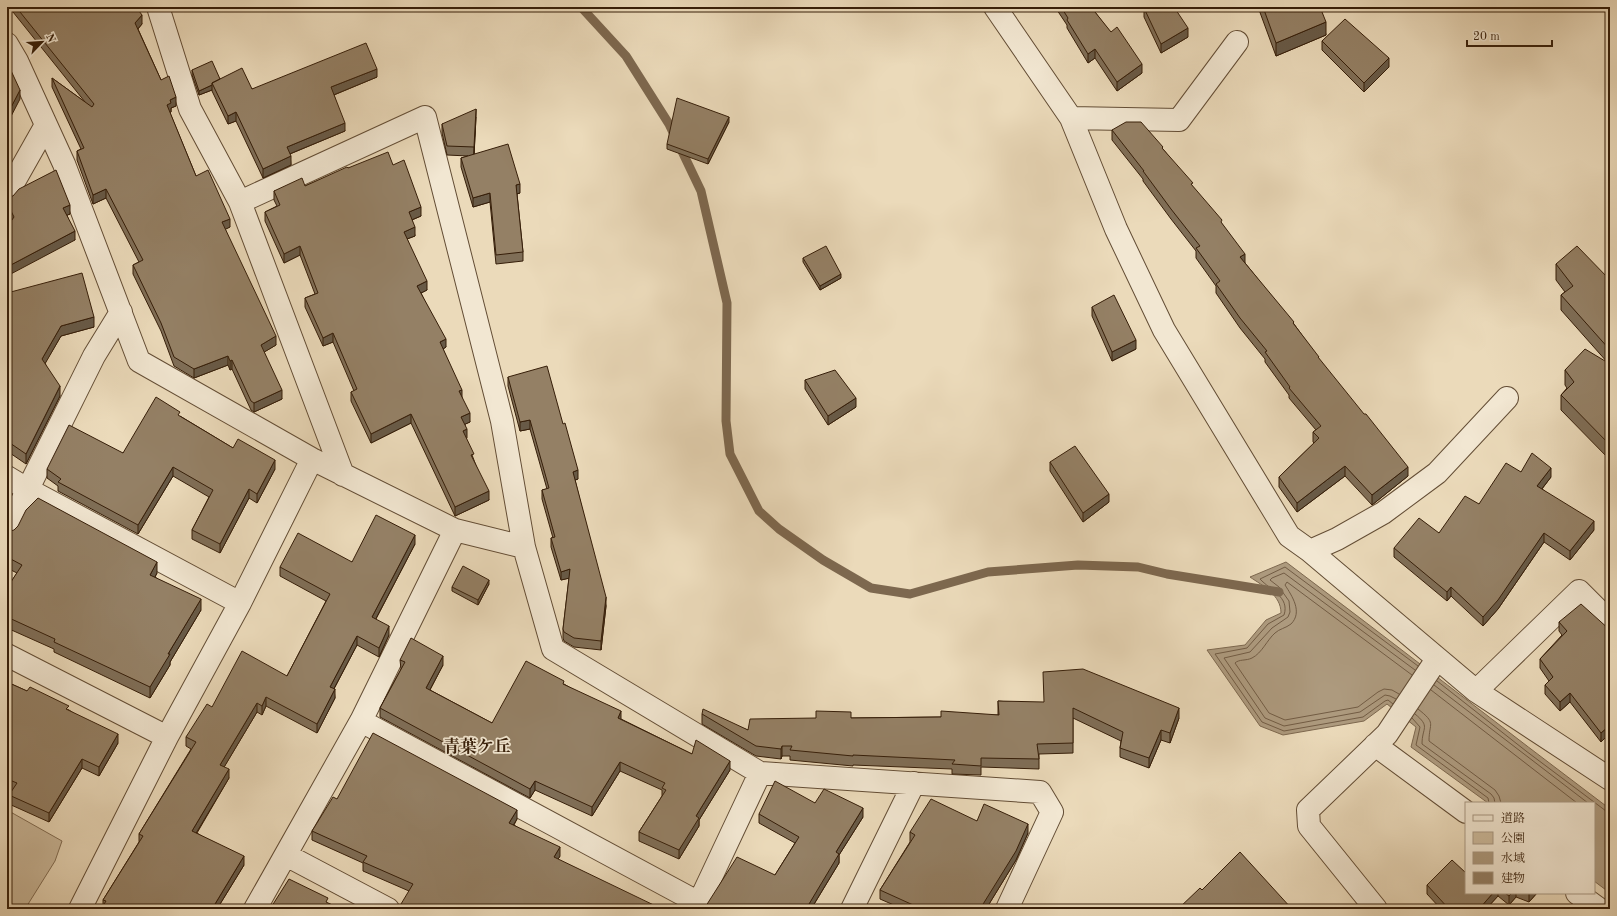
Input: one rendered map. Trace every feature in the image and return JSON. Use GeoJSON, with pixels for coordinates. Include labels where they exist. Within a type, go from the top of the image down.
{"type":"FeatureCollection","features":[{"type":"Feature","properties":{"kind":"street"},"geometry":{"type":"LineString","coordinates":[[158,7],[190,109],[240,202],[343,475]]}},
{"type":"Feature","properties":{"kind":"street"},"geometry":{"type":"LineString","coordinates":[[995,7],[1072,118],[1116,229],[1164,330],[1289,536],[1310,551],[1434,664],[1610,779]]}},
{"type":"Feature","properties":{"kind":"street"},"geometry":{"type":"LineString","coordinates":[[1072,118],[1179,120],[1237,42]]}},
{"type":"Feature","properties":{"kind":"street"},"geometry":{"type":"LineString","coordinates":[[7,44],[17,61],[64,164],[140,361],[312,460],[455,530],[524,547]]}},
{"type":"Feature","properties":{"kind":"street"},"geometry":{"type":"LineString","coordinates":[[240,202],[425,117],[502,421],[524,547],[553,649],[760,773],[1040,792],[1052,812],[1008,909]]}},
{"type":"Feature","properties":{"kind":"street"},"geometry":{"type":"LineString","coordinates":[[7,194],[46,125]]}},
{"type":"Feature","properties":{"kind":"street"},"geometry":{"type":"LineString","coordinates":[[7,531],[94,356],[121,312]]}},
{"type":"Feature","properties":{"kind":"street"},"geometry":{"type":"LineString","coordinates":[[1310,551],[1337,539],[1383,513],[1437,473],[1507,398]]}},
{"type":"Feature","properties":{"kind":"street"},"geometry":{"type":"LineString","coordinates":[[80,909],[167,737],[240,603],[312,460]]}},
{"type":"Feature","properties":{"kind":"street"},"geometry":{"type":"LineString","coordinates":[[7,477],[240,603]]}},
{"type":"Feature","properties":{"kind":"street"},"geometry":{"type":"LineString","coordinates":[[255,909],[361,721],[455,530]]}},
{"type":"Feature","properties":{"kind":"street"},"geometry":{"type":"LineString","coordinates":[[1476,692],[1579,591],[1610,622]]}},
{"type":"Feature","properties":{"kind":"street"},"geometry":{"type":"LineString","coordinates":[[7,655],[167,737]]}},
{"type":"Feature","properties":{"kind":"street"},"geometry":{"type":"LineString","coordinates":[[1376,909],[1309,826],[1308,810],[1381,740],[1434,664]]}},
{"type":"Feature","properties":{"kind":"street"},"geometry":{"type":"LineString","coordinates":[[361,721],[697,906],[760,773]]}},
{"type":"Feature","properties":{"kind":"street"},"geometry":{"type":"LineString","coordinates":[[1381,740],[1465,811]]}},
{"type":"Feature","properties":{"kind":"street"},"geometry":{"type":"LineString","coordinates":[[852,909],[914,783]]}},
{"type":"Feature","properties":{"kind":"street"},"geometry":{"type":"LineString","coordinates":[[286,855],[388,909]]}},
{"type":"Feature","properties":{"kind":"street"},"geometry":{"type":"LineString","coordinates":[[1578,894],[1598,909]]}},
{"type":"Feature","properties":{"kind":"green space"},"geometry":{"type":"Polygon","coordinates":[[[7,810],[62,841],[55,861],[25,909],[7,909],[7,810]]]}},
{"type":"Feature","properties":{"kind":"water"},"geometry":{"type":"Polygon","coordinates":[[[1286,562],[1610,809],[1610,893],[1595,882],[1595,802],[1487,802],[1411,747],[1416,727],[1387,704],[1364,721],[1283,735],[1260,726],[1207,650],[1245,645],[1266,620],[1281,613],[1275,596],[1250,577],[1286,562]]]}},
{"type":"Feature","properties":{"kind":"building"},"geometry":{"type":"Polygon","coordinates":[[[16,7],[136,7],[142,15],[135,23],[161,80],[169,76],[176,97],[170,100],[171,103],[167,105],[196,176],[208,170],[230,219],[222,222],[276,336],[261,345],[282,390],[254,403],[251,401],[232,360],[230,361],[228,356],[194,369],[174,357],[161,323],[133,265],[143,260],[106,189],[93,195],[77,151],[84,148],[52,78],[92,107],[94,104],[16,7]]]}},
{"type":"Feature","properties":{"kind":"building"},"geometry":{"type":"Polygon","coordinates":[[[1061,7],[1091,7],[1111,32],[1117,27],[1142,64],[1117,82],[1095,49],[1088,54],[1067,20],[1068,18],[1061,7]]]}},
{"type":"Feature","properties":{"kind":"building"},"geometry":{"type":"Polygon","coordinates":[[[1174,7],[1188,28],[1161,44],[1144,8],[1174,7]]]}},
{"type":"Feature","properties":{"kind":"building"},"geometry":{"type":"Polygon","coordinates":[[[1263,7],[1320,7],[1326,22],[1276,43],[1263,7]]]}},
{"type":"Feature","properties":{"kind":"building"},"geometry":{"type":"Polygon","coordinates":[[[1345,19],[1389,58],[1364,83],[1322,41],[1345,19]]]}},
{"type":"Feature","properties":{"kind":"building"},"geometry":{"type":"Polygon","coordinates":[[[366,43],[377,69],[331,87],[345,123],[287,147],[291,156],[263,169],[236,112],[228,116],[212,83],[242,68],[252,89],[366,43]]]}},
{"type":"Feature","properties":{"kind":"building"},"geometry":{"type":"Polygon","coordinates":[[[212,61],[220,79],[212,83],[212,85],[199,91],[192,70],[212,61]]]}},
{"type":"Feature","properties":{"kind":"building"},"geometry":{"type":"Polygon","coordinates":[[[7,62],[20,90],[7,115],[7,62]]]}},
{"type":"Feature","properties":{"kind":"building"},"geometry":{"type":"Polygon","coordinates":[[[677,98],[729,117],[708,159],[667,144],[677,98]]]}},
{"type":"Feature","properties":{"kind":"building"},"geometry":{"type":"Polygon","coordinates":[[[476,109],[474,147],[447,146],[442,124],[476,109]]]}},
{"type":"Feature","properties":{"kind":"building"},"geometry":{"type":"Polygon","coordinates":[[[1126,122],[1141,122],[1193,183],[1191,184],[1222,220],[1221,222],[1245,254],[1240,257],[1294,322],[1293,323],[1318,357],[1408,467],[1372,495],[1345,466],[1297,503],[1279,477],[1319,438],[1313,432],[1321,426],[1289,388],[1290,387],[1265,352],[1267,351],[1240,318],[1216,284],[1220,281],[1196,248],[1200,246],[1112,130],[1126,122]]]}},
{"type":"Feature","properties":{"kind":"building"},"geometry":{"type":"Polygon","coordinates":[[[508,144],[520,184],[516,185],[523,252],[496,255],[490,193],[473,198],[461,158],[508,144]]]}},
{"type":"Feature","properties":{"kind":"building"},"geometry":{"type":"Polygon","coordinates":[[[388,152],[393,165],[404,160],[421,207],[409,212],[415,227],[404,232],[427,281],[417,286],[446,339],[440,342],[462,390],[459,391],[470,413],[461,417],[467,429],[463,431],[474,454],[471,455],[489,491],[455,507],[411,414],[371,434],[351,392],[357,389],[333,333],[323,338],[305,298],[318,293],[300,246],[284,254],[265,212],[280,205],[274,191],[302,178],[305,186],[347,167],[348,168],[388,152]]]}},
{"type":"Feature","properties":{"kind":"building"},"geometry":{"type":"Polygon","coordinates":[[[56,170],[70,205],[63,208],[75,231],[7,267],[7,227],[14,217],[7,203],[7,197],[13,196],[19,189],[56,170]]]}},
{"type":"Feature","properties":{"kind":"building"},"geometry":{"type":"Polygon","coordinates":[[[826,246],[841,274],[820,286],[803,258],[826,246]]]}},
{"type":"Feature","properties":{"kind":"building"},"geometry":{"type":"Polygon","coordinates":[[[1577,246],[1610,280],[1610,350],[1561,295],[1573,286],[1556,264],[1577,246]]]}},
{"type":"Feature","properties":{"kind":"building"},"geometry":{"type":"Polygon","coordinates":[[[82,273],[94,317],[61,326],[42,359],[60,386],[26,454],[7,441],[7,293],[82,273]]]}},
{"type":"Feature","properties":{"kind":"building"},"geometry":{"type":"Polygon","coordinates":[[[1114,295],[1136,340],[1112,352],[1092,307],[1114,295]]]}},
{"type":"Feature","properties":{"kind":"building"},"geometry":{"type":"Polygon","coordinates":[[[1585,349],[1610,364],[1610,445],[1561,395],[1574,382],[1565,370],[1585,349]]]}},
{"type":"Feature","properties":{"kind":"building"},"geometry":{"type":"Polygon","coordinates":[[[547,366],[563,424],[565,423],[578,470],[573,472],[606,597],[601,641],[574,638],[564,632],[563,629],[570,569],[561,572],[551,538],[555,537],[542,490],[549,488],[530,420],[520,422],[508,377],[547,366]]]}},
{"type":"Feature","properties":{"kind":"building"},"geometry":{"type":"Polygon","coordinates":[[[835,370],[856,398],[828,416],[805,380],[835,370]]]}},
{"type":"Feature","properties":{"kind":"building"},"geometry":{"type":"Polygon","coordinates":[[[156,397],[180,412],[178,415],[233,448],[238,439],[275,460],[257,494],[249,489],[220,544],[192,530],[213,490],[173,467],[138,525],[58,482],[61,479],[47,469],[69,425],[123,453],[156,397]]]}},
{"type":"Feature","properties":{"kind":"building"},"geometry":{"type":"Polygon","coordinates":[[[1075,446],[1109,494],[1083,513],[1050,462],[1075,446]]]}},
{"type":"Feature","properties":{"kind":"building"},"geometry":{"type":"Polygon","coordinates":[[[1532,453],[1551,468],[1537,486],[1594,521],[1570,551],[1544,533],[1498,600],[1483,617],[1451,587],[1447,592],[1394,548],[1419,518],[1439,533],[1465,496],[1479,504],[1506,463],[1521,472],[1532,453]]]}},
{"type":"Feature","properties":{"kind":"building"},"geometry":{"type":"Polygon","coordinates":[[[38,498],[157,562],[150,575],[201,599],[150,687],[54,642],[55,639],[7,617],[7,588],[22,565],[7,557],[7,532],[14,530],[18,526],[26,510],[38,498]]]}},
{"type":"Feature","properties":{"kind":"building"},"geometry":{"type":"Polygon","coordinates":[[[376,515],[415,535],[372,617],[389,626],[379,648],[357,636],[330,687],[335,689],[317,724],[266,697],[262,706],[257,703],[220,765],[229,769],[192,831],[244,856],[212,909],[101,909],[106,901],[103,900],[143,836],[139,834],[196,742],[186,737],[207,704],[212,707],[242,651],[287,676],[330,594],[280,567],[298,533],[352,562],[376,515]]]}},
{"type":"Feature","properties":{"kind":"building"},"geometry":{"type":"Polygon","coordinates":[[[463,566],[489,580],[478,600],[452,587],[463,566]]]}},
{"type":"Feature","properties":{"kind":"building"},"geometry":{"type":"Polygon","coordinates":[[[1581,604],[1610,630],[1610,725],[1601,733],[1570,693],[1560,702],[1545,685],[1553,677],[1540,659],[1567,631],[1559,622],[1581,604]]]}},
{"type":"Feature","properties":{"kind":"building"},"geometry":{"type":"Polygon","coordinates":[[[411,638],[443,656],[426,688],[492,723],[526,661],[564,681],[563,684],[621,711],[618,718],[692,754],[696,740],[730,761],[696,816],[699,818],[679,850],[639,832],[666,790],[662,788],[665,783],[620,762],[592,807],[535,781],[530,789],[380,708],[405,662],[400,660],[411,638]]]}},
{"type":"Feature","properties":{"kind":"building"},"geometry":{"type":"Polygon","coordinates":[[[1083,669],[1179,708],[1170,733],[1161,730],[1149,758],[1120,748],[1123,732],[1073,708],[1073,743],[1037,744],[1039,759],[981,758],[981,766],[952,764],[955,760],[853,756],[790,750],[792,746],[782,746],[781,749],[756,746],[702,714],[703,709],[748,730],[750,719],[816,718],[816,711],[851,712],[851,718],[941,717],[941,711],[999,715],[998,701],[1044,702],[1043,672],[1083,669]]]}},
{"type":"Feature","properties":{"kind":"building"},"geometry":{"type":"Polygon","coordinates":[[[7,682],[27,691],[30,687],[69,706],[66,709],[118,734],[99,767],[82,759],[49,813],[9,795],[17,783],[7,779],[7,682]]]}},
{"type":"Feature","properties":{"kind":"building"},"geometry":{"type":"Polygon","coordinates":[[[373,733],[517,810],[509,823],[560,847],[554,857],[662,909],[398,909],[413,884],[363,862],[367,856],[312,831],[333,797],[337,799],[373,733]]]}},
{"type":"Feature","properties":{"kind":"building"},"geometry":{"type":"Polygon","coordinates":[[[775,781],[815,803],[824,789],[863,808],[836,852],[839,854],[809,904],[813,906],[812,909],[704,909],[737,857],[775,875],[799,837],[759,814],[775,781]]]}},
{"type":"Feature","properties":{"kind":"building"},"geometry":{"type":"Polygon","coordinates":[[[931,799],[977,821],[984,804],[1028,824],[1016,851],[980,909],[922,909],[880,890],[915,835],[910,832],[931,799]]]}},
{"type":"Feature","properties":{"kind":"building"},"geometry":{"type":"Polygon","coordinates":[[[1240,852],[1292,909],[1178,909],[1200,888],[1202,890],[1240,852]]]}},
{"type":"Feature","properties":{"kind":"building"},"geometry":{"type":"Polygon","coordinates":[[[1452,860],[1465,872],[1465,894],[1492,894],[1479,909],[1449,909],[1427,885],[1452,860]]]}},
{"type":"Feature","properties":{"kind":"building"},"geometry":{"type":"Polygon","coordinates":[[[289,879],[328,898],[326,902],[341,909],[270,909],[289,879]]]}},
{"type":"Feature","properties":{"kind":"waterway"},"geometry":{"type":"LineString","coordinates":[[581,7],[626,56],[669,124],[701,191],[727,303],[726,421],[730,454],[759,511],[779,529],[823,560],[871,588],[910,594],[988,572],[1078,565],[1138,567],[1167,574],[1279,592]]}},
{"type":"Feature","properties":{"kind":"district","name":"青葉ケ丘"},"geometry":{"type":"Point","coordinates":[477,746]}}]}
